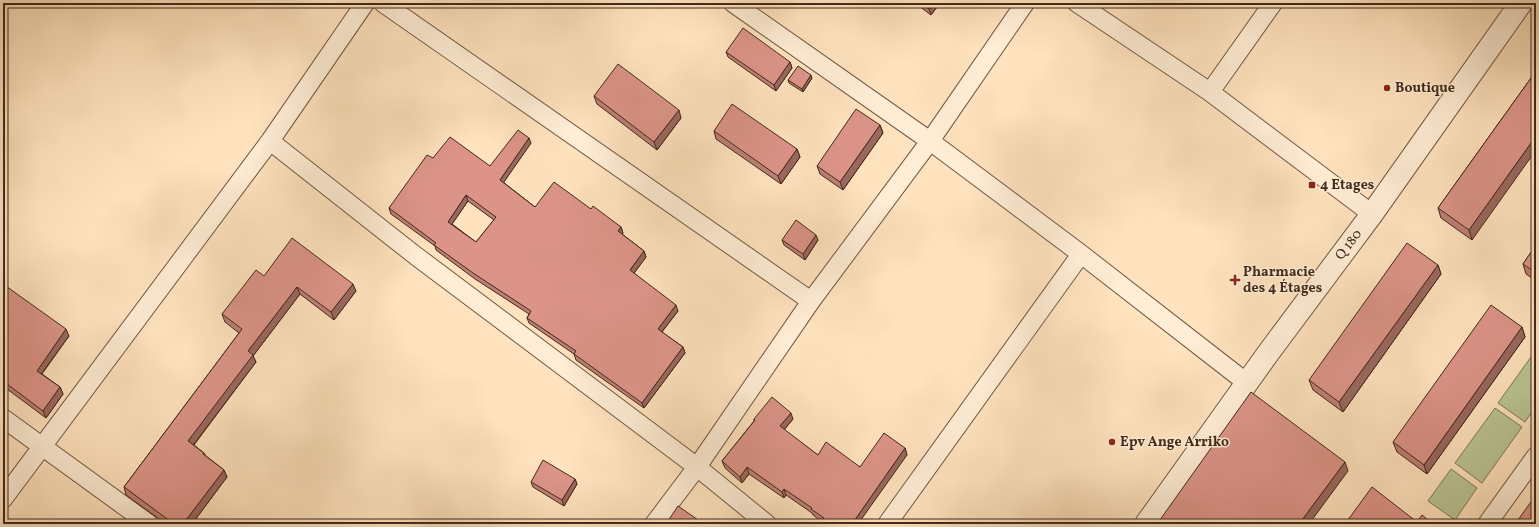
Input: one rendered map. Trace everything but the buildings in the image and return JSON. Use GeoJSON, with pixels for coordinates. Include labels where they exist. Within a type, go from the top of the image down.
{"type":"FeatureCollection","features":[{"type":"Feature","properties":{"kind":"street"},"geometry":{"type":"LineString","coordinates":[[3,499],[44,447],[270,141],[365,3]]}},
{"type":"Feature","properties":{"kind":"street"},"geometry":{"type":"LineString","coordinates":[[383,3],[811,301]]}},
{"type":"Feature","properties":{"kind":"street"},"geometry":{"type":"LineString","coordinates":[[733,3],[930,141],[1081,254],[1247,383]]}},
{"type":"Feature","properties":{"kind":"street"},"geometry":{"type":"LineString","coordinates":[[654,524],[696,467],[811,301],[930,141],[1025,3]]}},
{"type":"Feature","properties":{"kind":"street"},"geometry":{"type":"LineString","coordinates":[[1077,3],[1210,92],[1372,214]]}},
{"type":"Feature","properties":{"kind":"street"},"geometry":{"type":"LineString","coordinates":[[1210,92],[1273,3]]}},
{"type":"Feature","properties":{"kind":"street","name":"Q 180"},"geometry":{"type":"LineString","coordinates":[[1146,524],[1269,352],[1372,214],[1521,3]]}},
{"type":"Feature","properties":{"kind":"street"},"geometry":{"type":"LineString","coordinates":[[270,141],[416,256],[696,467],[767,524]]}},
{"type":"Feature","properties":{"kind":"street"},"geometry":{"type":"LineString","coordinates":[[888,524],[1081,254]]}},
{"type":"Feature","properties":{"kind":"street"},"geometry":{"type":"LineString","coordinates":[[3,418],[149,524]]}},
{"type":"Feature","properties":{"kind":"street"},"geometry":{"type":"LineString","coordinates":[[1487,524],[1536,456]]}},
{"type":"Feature","properties":{"kind":"green space"},"geometry":{"type":"Polygon","coordinates":[[[1536,350],[1536,406],[1525,422],[1498,403],[1536,350]]]}},
{"type":"Feature","properties":{"kind":"green space"},"geometry":{"type":"Polygon","coordinates":[[[1495,408],[1522,427],[1482,483],[1455,463],[1495,408]]]}},
{"type":"Feature","properties":{"kind":"green space"},"geometry":{"type":"Polygon","coordinates":[[[1451,469],[1477,488],[1455,520],[1428,501],[1451,469]]]}},
{"type":"Feature","properties":{"kind":"place","name":"Boutique"},"geometry":{"type":"Point","coordinates":[1387,88]}},
{"type":"Feature","properties":{"kind":"place","name":"4 Etages"},"geometry":{"type":"Point","coordinates":[1312,185]}},
{"type":"Feature","properties":{"kind":"place","name":"Pharmacie des 4 Étages"},"geometry":{"type":"Point","coordinates":[1235,280]}},
{"type":"Feature","properties":{"kind":"place","name":"Epv Ange Arriko"},"geometry":{"type":"Point","coordinates":[1112,442]}}]}
